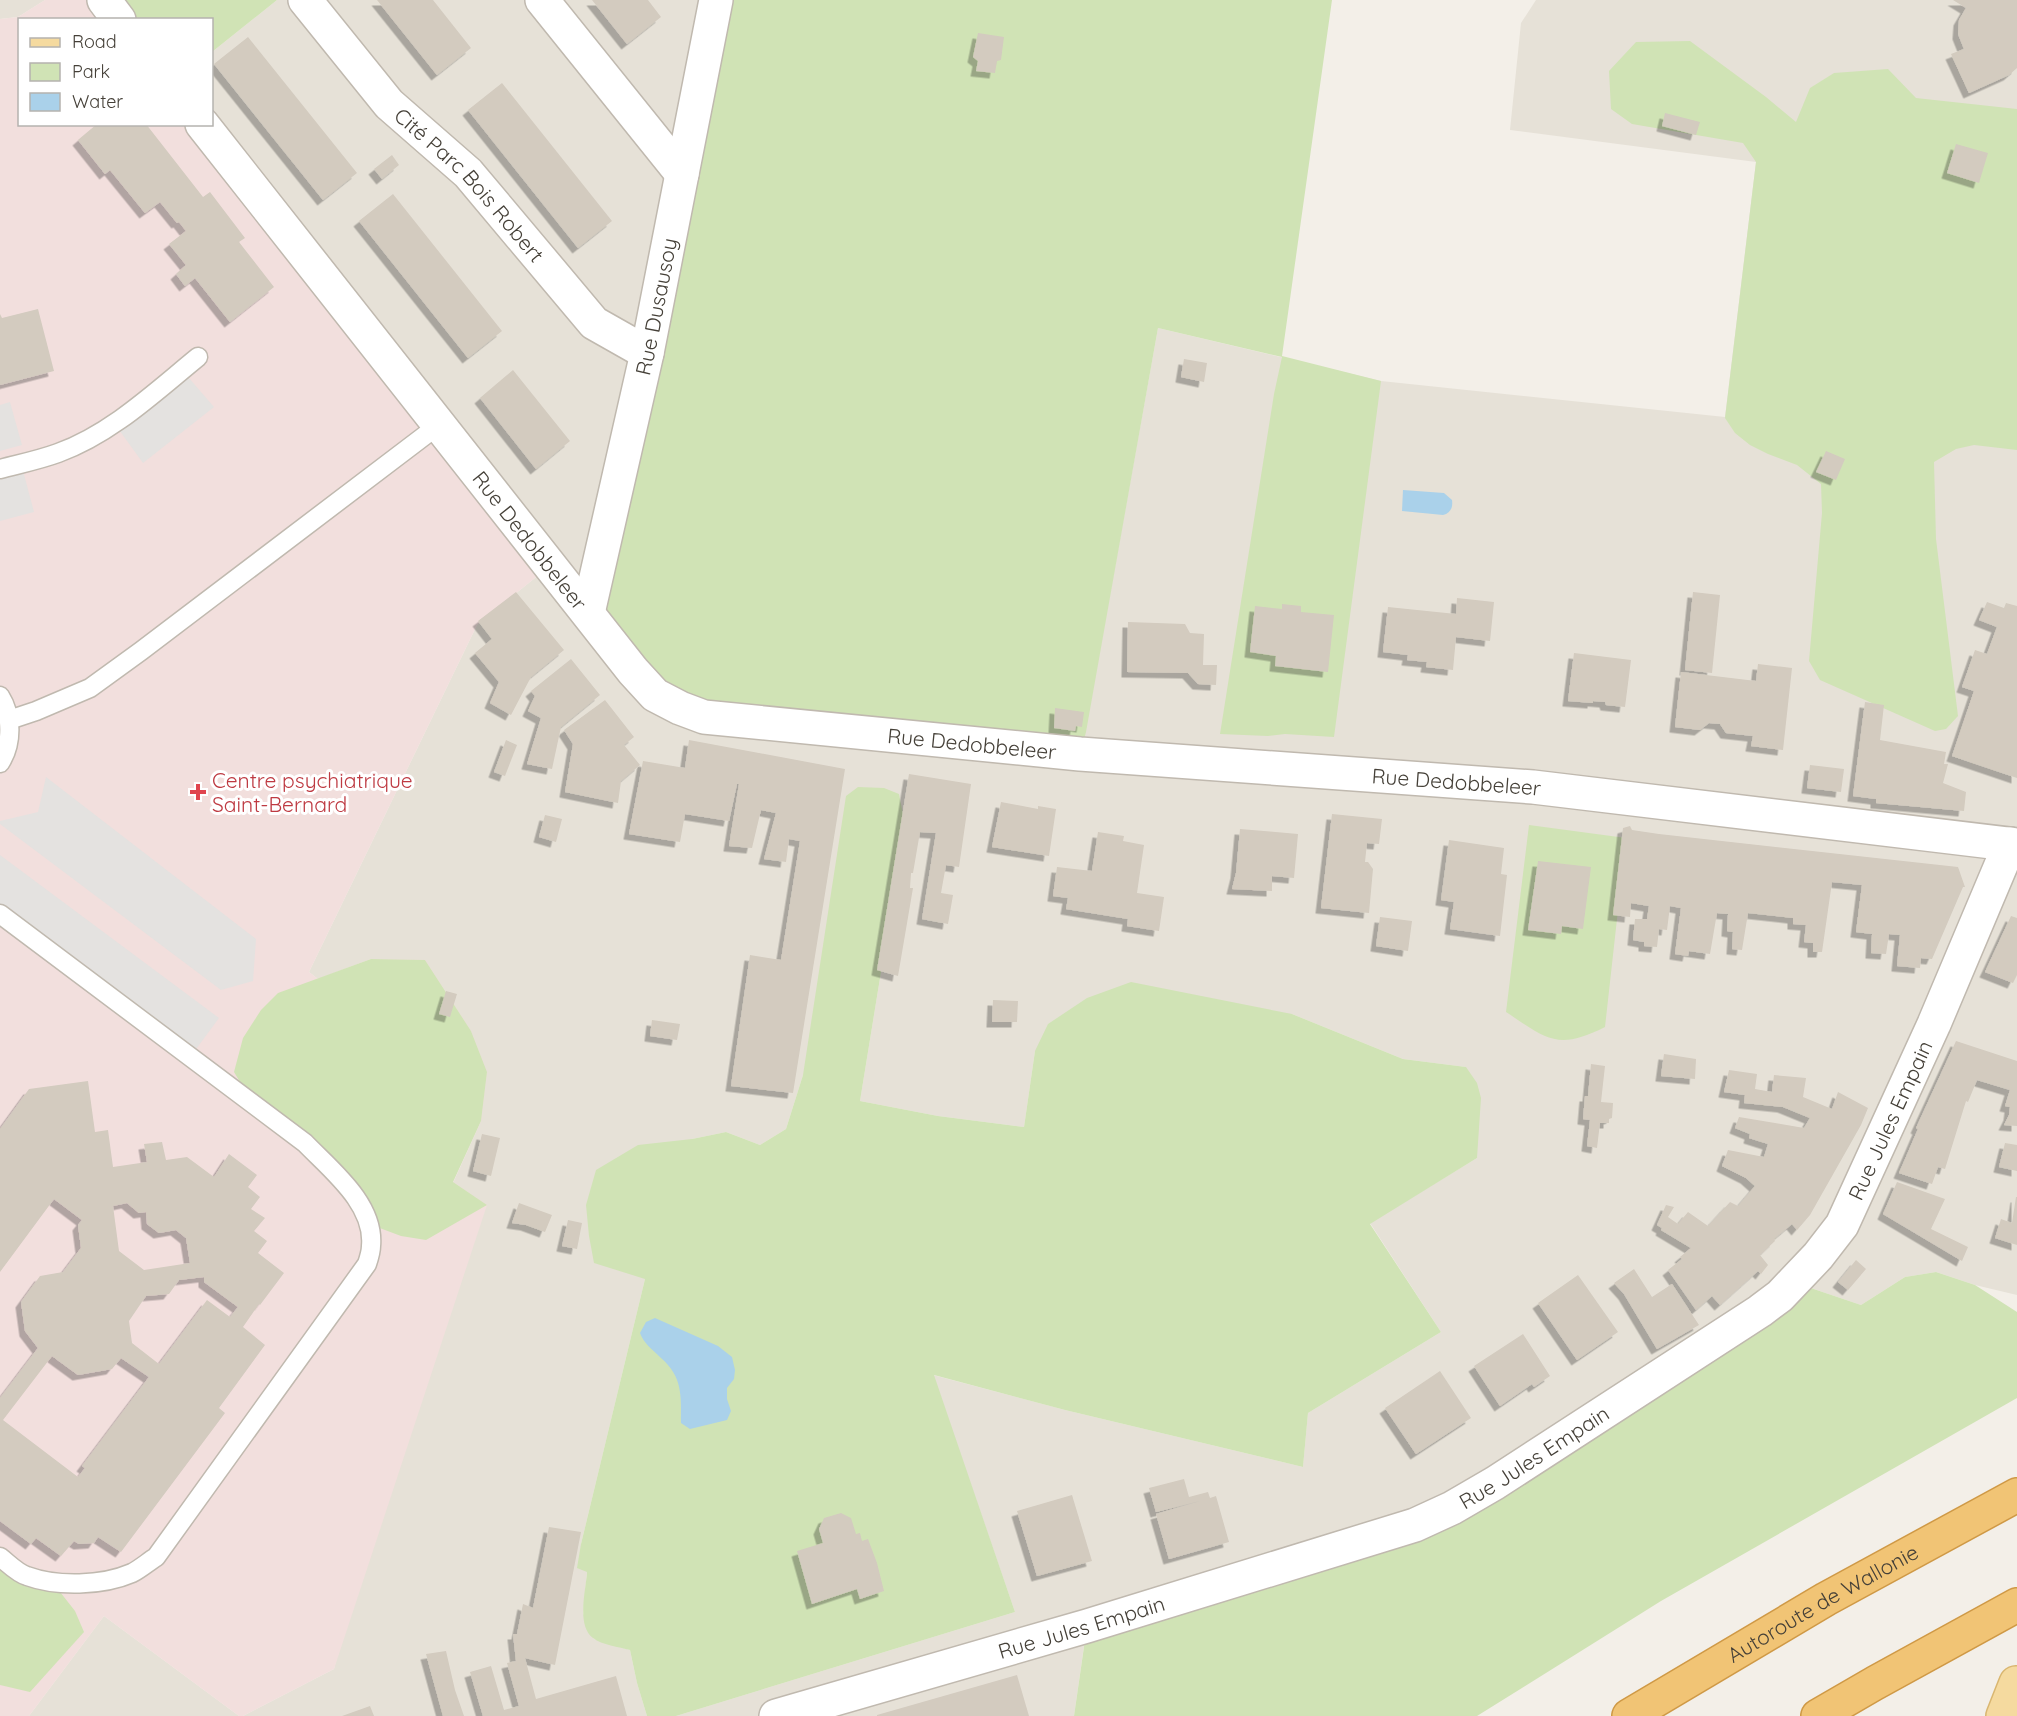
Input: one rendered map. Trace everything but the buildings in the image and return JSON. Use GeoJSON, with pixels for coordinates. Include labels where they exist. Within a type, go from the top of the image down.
{"type":"FeatureCollection","features":[{"type":"Feature","properties":{"kind":"highway","name":"Autoroute de Wallonie"},"geometry":{"type":"LineString","coordinates":[[1629,1716],[1826,1599],[2017,1495]]}},
{"type":"Feature","properties":{"kind":"highway"},"geometry":{"type":"LineString","coordinates":[[1818,1716],[2017,1605]]}},
{"type":"Feature","properties":{"kind":"main road"},"geometry":{"type":"LineString","coordinates":[[2003,1716],[2016,1683]]}},
{"type":"Feature","properties":{"kind":"street"},"geometry":{"type":"LineString","coordinates":[[104,0],[118,18]]}},
{"type":"Feature","properties":{"kind":"street","name":"Cité Parc Bois Robert"},"geometry":{"type":"LineString","coordinates":[[305,0],[389,104],[468,173],[594,323],[646,353]]}},
{"type":"Feature","properties":{"kind":"street"},"geometry":{"type":"LineString","coordinates":[[542,0],[682,174]]}},
{"type":"Feature","properties":{"kind":"street","name":"Rue Dusausoy"},"geometry":{"type":"LineString","coordinates":[[588,613],[646,353],[716,0]]}},
{"type":"Feature","properties":{"kind":"street","name":"Rue Dedobbeleer"},"geometry":{"type":"LineString","coordinates":[[204,126],[633,671],[655,695],[680,708],[704,717],[1080,753],[1533,788],[2014,845]]}},
{"type":"Feature","properties":{"kind":"street","name":"Rue Jules Empain"},"geometry":{"type":"LineString","coordinates":[[776,1716],[1087,1626],[1415,1525],[1452,1508],[1495,1483],[1760,1311],[1779,1296],[1818,1256],[1842,1225],[2014,845]]}},
{"type":"Feature","properties":{"kind":"lane"},"geometry":{"type":"LineString","coordinates":[[0,469],[58,453],[88,439],[114,423],[198,357]]}},
{"type":"Feature","properties":{"kind":"lane"},"geometry":{"type":"LineString","coordinates":[[9,720],[90,688],[440,424]]}},
{"type":"Feature","properties":{"kind":"lane"},"geometry":{"type":"LineString","coordinates":[[0,696],[9,720],[9,741],[0,763]]}},
{"type":"Feature","properties":{"kind":"lane"},"geometry":{"type":"LineString","coordinates":[[0,914],[305,1143],[341,1180],[359,1203],[369,1224],[372,1245],[367,1264],[156,1557],[133,1573],[78,1584],[53,1583],[24,1575],[0,1557]]}},
{"type":"Feature","properties":{"kind":"shaded area"},"geometry":{"type":"Polygon","coordinates":[[[0,0],[45,0],[18,17],[0,19],[0,0]]]}},
{"type":"Feature","properties":{"kind":"shaded area","name":"Centre psychiatrique Saint-Bernard"},"geometry":{"type":"Polygon","coordinates":[[[45,0],[104,0],[118,18],[18,18],[18,126],[203,126],[551,565],[477,625],[309,972],[318,979],[371,959],[425,960],[471,1031],[487,1072],[481,1121],[453,1182],[487,1205],[334,1669],[243,1716],[239,1716],[104,1616],[29,1716],[0,1716],[0,19],[18,17],[45,0]]]}},
{"type":"Feature","properties":{"kind":"shaded area"},"geometry":{"type":"Polygon","coordinates":[[[277,0],[716,0],[1080,753],[1158,328],[1381,381],[1725,417],[1756,162],[1510,130],[1521,23],[1536,0],[2017,0],[2017,1295],[1975,1285],[1936,1272],[1905,1277],[1861,1305],[1793,1282],[1495,1483],[1087,1625],[1074,1716],[676,1716],[1015,1612],[933,1375],[1065,1410],[1303,1467],[1308,1413],[1441,1332],[1370,1223],[1477,1158],[1466,1067],[1403,1059],[1292,1014],[1035,1051],[1024,1127],[938,1116],[860,1101],[881,972],[803,1075],[786,1129],[760,1145],[726,1132],[692,1139],[645,1279],[581,1544],[587,1572],[583,1613],[594,1639],[630,1650],[647,1716],[243,1716],[334,1669],[453,1183],[481,1121],[371,959],[318,979],[309,972],[477,625],[551,565],[213,125],[213,51],[277,0]]]}},
{"type":"Feature","properties":{"kind":"shaded area"},"geometry":{"type":"Polygon","coordinates":[[[182,370],[214,407],[143,463],[114,423],[182,370]]]}},
{"type":"Feature","properties":{"kind":"shaded area"},"geometry":{"type":"Polygon","coordinates":[[[10,402],[22,445],[0,451],[0,405],[10,402]]]}},
{"type":"Feature","properties":{"kind":"shaded area"},"geometry":{"type":"Polygon","coordinates":[[[21,463],[34,512],[0,521],[0,469],[21,463]]]}},
{"type":"Feature","properties":{"kind":"shaded area"},"geometry":{"type":"Polygon","coordinates":[[[46,777],[256,939],[253,981],[221,990],[0,824],[0,821],[38,812],[46,777]]]}},
{"type":"Feature","properties":{"kind":"shaded area"},"geometry":{"type":"Polygon","coordinates":[[[0,855],[219,1018],[191,1056],[0,914],[0,855]]]}},
{"type":"Feature","properties":{"kind":"shaded area"},"geometry":{"type":"Polygon","coordinates":[[[104,1616],[239,1716],[29,1716],[104,1616]]]}},
{"type":"Feature","properties":{"kind":"green space"},"geometry":{"type":"Polygon","coordinates":[[[110,0],[277,0],[213,51],[213,18],[119,18],[110,0]]]}},
{"type":"Feature","properties":{"kind":"green space"},"geometry":{"type":"Polygon","coordinates":[[[716,0],[1332,0],[1282,356],[1381,381],[1334,737],[1220,734],[1274,394],[1282,357],[1158,328],[1086,732],[1080,754],[704,717],[588,613],[716,0]]]}},
{"type":"Feature","properties":{"kind":"green space"},"geometry":{"type":"Polygon","coordinates":[[[1690,41],[1796,122],[1810,88],[1834,73],[1888,69],[1916,98],[2017,109],[2017,450],[1974,445],[1956,449],[1934,462],[1936,539],[1958,716],[1946,729],[1935,731],[1820,680],[1809,661],[1822,513],[1821,484],[1797,465],[1750,445],[1735,433],[1725,418],[1756,162],[1743,143],[1632,124],[1611,109],[1609,71],[1636,42],[1690,41]]]}},
{"type":"Feature","properties":{"kind":"green space"},"geometry":{"type":"Polygon","coordinates":[[[858,787],[884,788],[899,794],[903,814],[860,1101],[938,1116],[1024,1127],[1035,1051],[1048,1024],[1087,998],[1131,982],[1292,1014],[1403,1059],[1466,1067],[1477,1083],[1481,1098],[1477,1158],[1370,1224],[1441,1332],[1308,1413],[1303,1467],[1065,1410],[934,1375],[1015,1612],[676,1716],[647,1716],[630,1650],[601,1642],[588,1632],[583,1616],[587,1572],[577,1568],[645,1279],[594,1263],[586,1205],[596,1170],[638,1145],[692,1139],[726,1132],[760,1145],[786,1129],[803,1075],[846,796],[858,787]]]}},
{"type":"Feature","properties":{"kind":"green space"},"geometry":{"type":"Polygon","coordinates":[[[1529,825],[1626,838],[1605,1027],[1575,1039],[1553,1039],[1506,1012],[1529,825]]]}},
{"type":"Feature","properties":{"kind":"green space"},"geometry":{"type":"Polygon","coordinates":[[[371,959],[425,960],[471,1031],[487,1072],[481,1121],[453,1182],[487,1205],[426,1240],[401,1236],[369,1224],[359,1203],[252,1102],[234,1072],[243,1038],[261,1010],[278,993],[371,959]]]}},
{"type":"Feature","properties":{"kind":"green space"},"geometry":{"type":"Polygon","coordinates":[[[1936,1272],[1975,1285],[2017,1312],[2017,1398],[1661,1601],[1477,1716],[1074,1716],[1087,1626],[1415,1525],[1793,1282],[1861,1305],[1905,1277],[1936,1272]]]}},
{"type":"Feature","properties":{"kind":"green space"},"geometry":{"type":"Polygon","coordinates":[[[0,1557],[53,1583],[75,1611],[84,1632],[30,1692],[0,1685],[0,1557]]]}},
{"type":"Feature","properties":{"kind":"water"},"geometry":{"type":"Polygon","coordinates":[[[1403,490],[1444,493],[1452,500],[1452,507],[1448,513],[1443,515],[1402,511],[1403,490]]]}},
{"type":"Feature","properties":{"kind":"water"},"geometry":{"type":"Polygon","coordinates":[[[655,1318],[718,1346],[732,1357],[735,1370],[734,1379],[727,1388],[727,1399],[731,1411],[727,1420],[690,1429],[681,1423],[677,1380],[668,1365],[646,1343],[640,1333],[646,1322],[655,1318]]]}},
{"type":"Feature","properties":{"kind":"place","name":"Centre psychiatrique Saint-Bernard"},"geometry":{"type":"Point","coordinates":[198,792]}}]}
